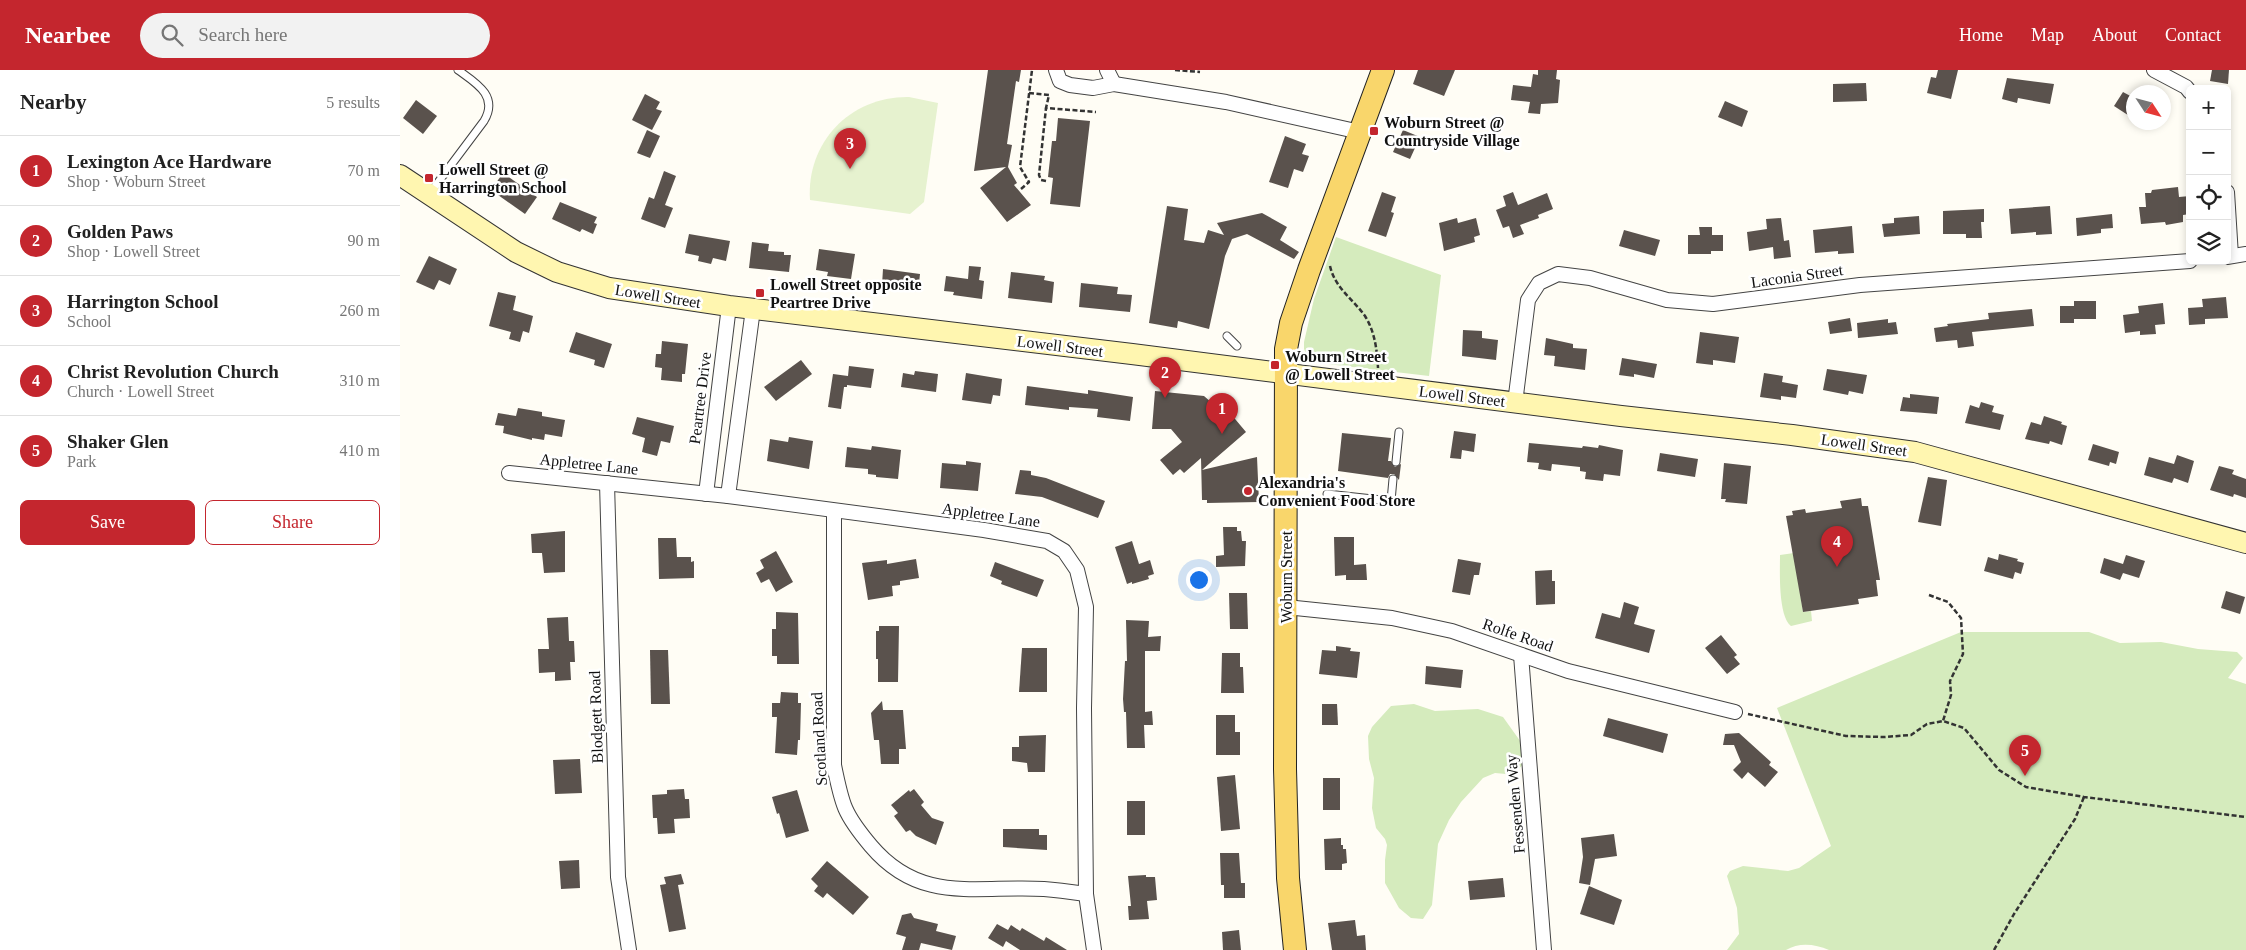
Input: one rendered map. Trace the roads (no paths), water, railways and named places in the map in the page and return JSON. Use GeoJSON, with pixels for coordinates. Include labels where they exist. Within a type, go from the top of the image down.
{"type":"FeatureCollection","features":[{"type":"Feature","properties":{"kind":"main road","name":"Woburn Street"},"geometry":{"type":"LineString","coordinates":[[1296,950],[1288,878],[1285,769],[1286,349],[1291,323],[1315,253],[1383,70]]}},
{"type":"Feature","properties":{"kind":"main road","name":"Lowell Street"},"geometry":{"type":"LineString","coordinates":[[400,174],[505,246],[557,272],[609,288],[729,306],[1515,403],[1792,435],[1915,452],[2246,543]]}},
{"type":"Feature","properties":{"kind":"street"},"geometry":{"type":"LineString","coordinates":[[1056,70],[1060,80],[1070,85],[1093,88],[1114,84],[1226,102],[1360,132]]}},
{"type":"Feature","properties":{"kind":"street"},"geometry":{"type":"LineString","coordinates":[[1107,70],[1114,84]]}},
{"type":"Feature","properties":{"kind":"street"},"geometry":{"type":"LineString","coordinates":[[2160,72],[2186,87]]}},
{"type":"Feature","properties":{"kind":"street"},"geometry":{"type":"LineString","coordinates":[[2231,257],[2246,254]]}},
{"type":"Feature","properties":{"kind":"street","name":"Laconia Street"},"geometry":{"type":"LineString","coordinates":[[1515,403],[1525,313],[1529,297],[1542,281],[1558,274],[1590,278],[1666,300],[1713,304],[1860,285],[2186,261]]}},
{"type":"Feature","properties":{"kind":"street","name":"Peartree Drive"},"geometry":{"type":"LineString","coordinates":[[706,494],[729,306]]}},
{"type":"Feature","properties":{"kind":"street"},"geometry":{"type":"LineString","coordinates":[[728,496],[753,309]]}},
{"type":"Feature","properties":{"kind":"street","name":"Appletree Lane"},"geometry":{"type":"LineString","coordinates":[[509,473],[728,496],[1025,535],[1047,541],[1064,551],[1077,570],[1086,607],[1084,717],[1086,894],[1094,950]]}},
{"type":"Feature","properties":{"kind":"street","name":"Blodgett Road"},"geometry":{"type":"LineString","coordinates":[[607,483],[618,877],[628,950]]}},
{"type":"Feature","properties":{"kind":"street","name":"Scotland Road"},"geometry":{"type":"LineString","coordinates":[[834,511],[834,765],[841,803],[851,823],[881,858],[910,879],[929,885],[961,889],[1044,889],[1086,894]]}},
{"type":"Feature","properties":{"kind":"street","name":"Rolfe Road"},"geometry":{"type":"LineString","coordinates":[[1286,607],[1392,618],[1452,631],[1568,671],[1735,712]]}},
{"type":"Feature","properties":{"kind":"street","name":"Fessenden Way"},"geometry":{"type":"LineString","coordinates":[[1521,655],[1544,950]]}},
{"type":"Feature","properties":{"kind":"lane"},"geometry":{"type":"LineString","coordinates":[[429,193],[484,121],[489,110],[488,99],[483,89],[458,70]]}},
{"type":"Feature","properties":{"kind":"lane"},"geometry":{"type":"LineString","coordinates":[[1227,336],[1237,346]]}},
{"type":"Feature","properties":{"kind":"lane"},"geometry":{"type":"LineString","coordinates":[[1396,462],[1399,432]]}},
{"type":"Feature","properties":{"kind":"lane"},"geometry":{"type":"LineString","coordinates":[[1327,494],[1391,501],[1393,479]]}},
{"type":"Feature","properties":{"kind":"place","name":"Woburn Street @ Countryside Village"},"geometry":{"type":"Point","coordinates":[1374,131]}},
{"type":"Feature","properties":{"kind":"place","name":"Harrington School"},"geometry":{"type":"Point","coordinates":[850,169]}},
{"type":"Feature","properties":{"kind":"place","name":"Lowell Street @ Harrington School"},"geometry":{"type":"Point","coordinates":[429,178]}},
{"type":"Feature","properties":{"kind":"place","name":"Lowell Street opposite Peartree Drive"},"geometry":{"type":"Point","coordinates":[760,293]}},
{"type":"Feature","properties":{"kind":"place","name":"Woburn Street @ Lowell Street"},"geometry":{"type":"Point","coordinates":[1275,365]}},
{"type":"Feature","properties":{"kind":"place","name":"Golden Paws"},"geometry":{"type":"Point","coordinates":[1165,398]}},
{"type":"Feature","properties":{"kind":"place","name":"Lexington Ace Hardware"},"geometry":{"type":"Point","coordinates":[1222,434]}},
{"type":"Feature","properties":{"kind":"place","name":"Alexandria's Convenient Food Store"},"geometry":{"type":"Point","coordinates":[1248,491]}},
{"type":"Feature","properties":{"kind":"place","name":"Christ Revolution Church"},"geometry":{"type":"Point","coordinates":[1837,567]}},
{"type":"Feature","properties":{"kind":"place","name":"Shaker Glen"},"geometry":{"type":"Point","coordinates":[2025,776]}}]}
